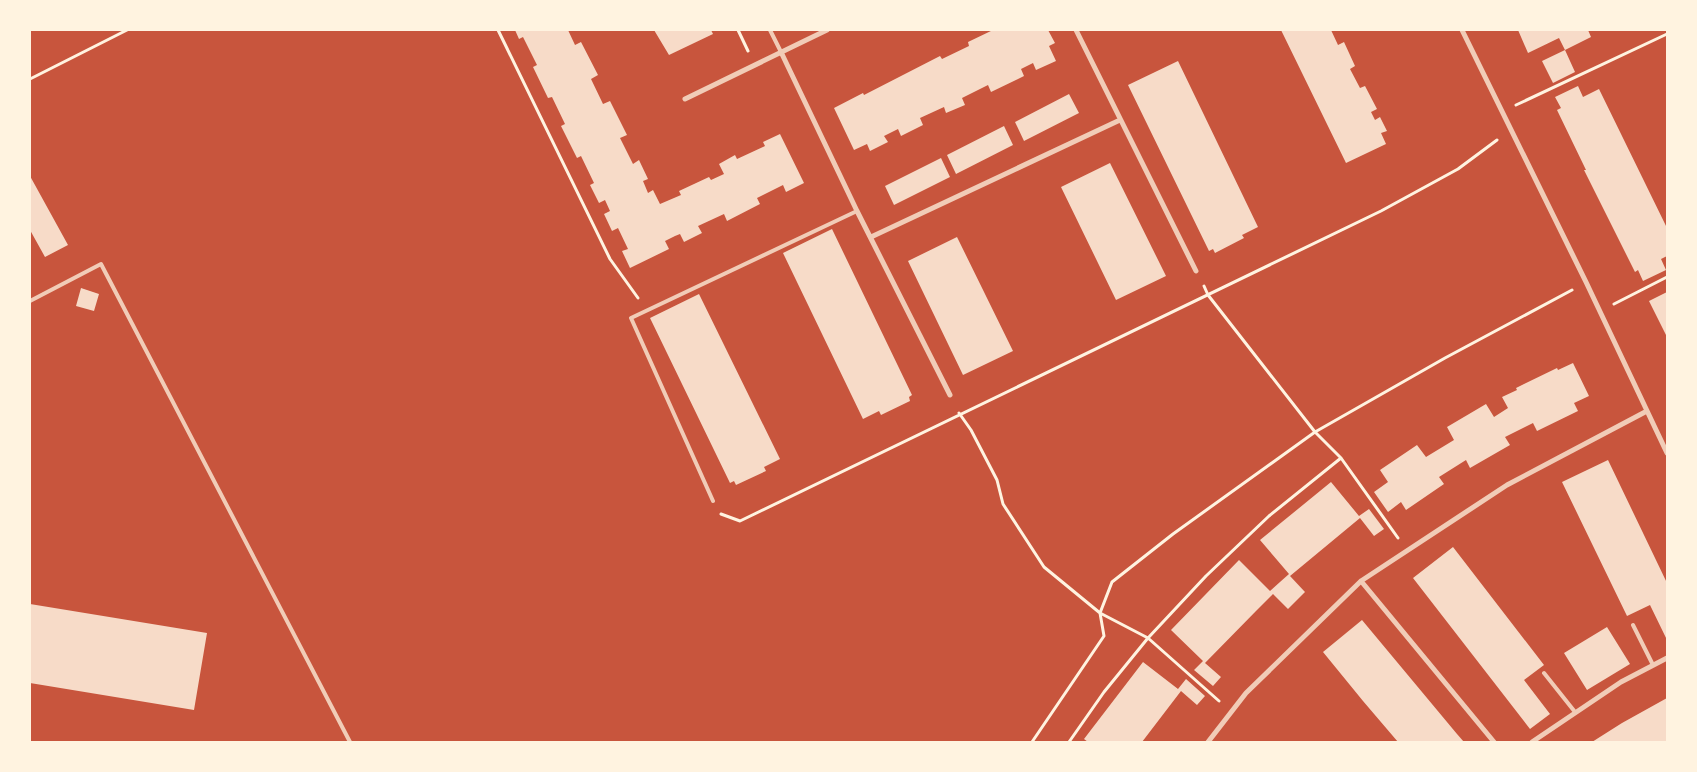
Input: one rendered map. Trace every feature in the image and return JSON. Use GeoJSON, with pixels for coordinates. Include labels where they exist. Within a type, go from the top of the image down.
{"type":"FeatureCollection","features":[{"type":"Feature","properties":{"kind":"street"},"geometry":{"type":"LineString","coordinates":[[685,99],[827,30]]}},
{"type":"Feature","properties":{"kind":"street"},"geometry":{"type":"LineString","coordinates":[[1076,30],[1196,271]]}},
{"type":"Feature","properties":{"kind":"street"},"geometry":{"type":"LineString","coordinates":[[1462,30],[1586,282],[1667,453]]}},
{"type":"Feature","properties":{"kind":"street"},"geometry":{"type":"LineString","coordinates":[[781,52],[950,395]]}},
{"type":"Feature","properties":{"kind":"street"},"geometry":{"type":"LineString","coordinates":[[871,237],[1120,120]]}},
{"type":"Feature","properties":{"kind":"street"},"geometry":{"type":"LineString","coordinates":[[1208,742],[1246,693],[1361,580],[1507,485],[1647,411]]}},
{"type":"Feature","properties":{"kind":"street"},"geometry":{"type":"LineString","coordinates":[[1361,580],[1494,742]]}},
{"type":"Feature","properties":{"kind":"street"},"geometry":{"type":"LineString","coordinates":[[1532,742],[1621,682],[1667,658]]}},
{"type":"Feature","properties":{"kind":"lane"},"geometry":{"type":"LineString","coordinates":[[770,30],[781,52]]}},
{"type":"Feature","properties":{"kind":"lane"},"geometry":{"type":"LineString","coordinates":[[713,501],[631,318],[858,211]]}},
{"type":"Feature","properties":{"kind":"lane"},"geometry":{"type":"LineString","coordinates":[[30,301],[101,264],[350,742]]}},
{"type":"Feature","properties":{"kind":"lane"},"geometry":{"type":"LineString","coordinates":[[1633,625],[1653,665]]}},
{"type":"Feature","properties":{"kind":"lane"},"geometry":{"type":"LineString","coordinates":[[1544,673],[1575,712]]}},
{"type":"Feature","properties":{"kind":"path"},"geometry":{"type":"LineString","coordinates":[[30,79],[127,30]]}},
{"type":"Feature","properties":{"kind":"path"},"geometry":{"type":"LineString","coordinates":[[498,30],[610,259],[637,296],[644,312]]}},
{"type":"Feature","properties":{"kind":"path"},"geometry":{"type":"LineString","coordinates":[[738,30],[755,65]]}},
{"type":"Feature","properties":{"kind":"path"},"geometry":{"type":"LineString","coordinates":[[1502,112],[1667,34]]}},
{"type":"Feature","properties":{"kind":"path"},"geometry":{"type":"LineString","coordinates":[[713,501],[721,515],[740,521],[1381,210],[1450,174],[1512,130]]}},
{"type":"Feature","properties":{"kind":"path"},"geometry":{"type":"LineString","coordinates":[[1600,311],[1667,277]]}},
{"type":"Feature","properties":{"kind":"path"},"geometry":{"type":"LineString","coordinates":[[1032,742],[1104,636],[1100,613],[1112,582],[1173,534],[1315,432],[1445,358],[1586,282]]}},
{"type":"Feature","properties":{"kind":"path"},"geometry":{"type":"LineString","coordinates":[[1208,295],[1315,432],[1341,458],[1407,551]]}},
{"type":"Feature","properties":{"kind":"path"},"geometry":{"type":"LineString","coordinates":[[960,414],[971,430],[997,480],[1003,504],[1044,568],[1100,613],[1148,638],[1231,712]]}},
{"type":"Feature","properties":{"kind":"path"},"geometry":{"type":"LineString","coordinates":[[1069,742],[1104,692],[1148,638],[1206,576],[1269,516],[1341,458]]}},
{"type":"Feature","properties":{"kind":"building"},"geometry":{"type":"Polygon","coordinates":[[[515,30],[568,30],[575,45],[581,42],[598,75],[591,79],[603,104],[610,101],[627,135],[620,138],[633,164],[639,160],[648,179],[643,181],[648,193],[653,190],[660,204],[681,195],[679,191],[709,177],[711,180],[724,174],[719,164],[735,155],[737,159],[765,146],[763,142],[780,134],[804,183],[786,192],[783,185],[757,198],[760,204],[727,221],[724,214],[698,226],[702,233],[684,242],[680,234],[675,236],[665,241],[669,249],[630,268],[622,251],[628,249],[618,228],[612,231],[604,214],[610,211],[605,200],[599,203],[590,185],[594,183],[581,156],[577,158],[561,126],[565,124],[552,97],[548,98],[533,67],[537,65],[523,37],[519,39],[515,30]]]}},
{"type":"Feature","properties":{"kind":"building"},"geometry":{"type":"Polygon","coordinates":[[[654,30],[711,30],[713,34],[669,55],[654,30]]]}},
{"type":"Feature","properties":{"kind":"building"},"geometry":{"type":"Polygon","coordinates":[[[993,30],[1048,30],[1055,43],[1049,46],[1056,61],[1036,70],[1033,63],[1021,69],[1024,76],[991,92],[988,85],[962,98],[965,105],[946,113],[944,107],[920,118],[923,125],[901,136],[898,129],[884,136],[888,142],[870,151],[867,144],[854,150],[834,108],[863,93],[864,95],[940,56],[942,59],[969,46],[968,42],[993,30]]]}},
{"type":"Feature","properties":{"kind":"building"},"geometry":{"type":"Polygon","coordinates":[[[1281,30],[1331,30],[1338,45],[1344,42],[1355,66],[1350,69],[1360,88],[1365,86],[1377,109],[1371,112],[1375,120],[1380,117],[1387,131],[1381,133],[1386,144],[1346,163],[1281,30]]]}},
{"type":"Feature","properties":{"kind":"building"},"geometry":{"type":"Polygon","coordinates":[[[1518,30],[1588,30],[1591,37],[1565,50],[1559,38],[1528,53],[1518,30]]]}},
{"type":"Feature","properties":{"kind":"building"},"geometry":{"type":"Polygon","coordinates":[[[1565,50],[1575,72],[1553,83],[1542,61],[1565,50]]]}},
{"type":"Feature","properties":{"kind":"building"},"geometry":{"type":"Polygon","coordinates":[[[1178,61],[1258,227],[1242,235],[1244,238],[1215,253],[1213,249],[1209,251],[1128,85],[1178,61]]]}},
{"type":"Feature","properties":{"kind":"building"},"geometry":{"type":"Polygon","coordinates":[[[1578,86],[1583,97],[1599,89],[1667,228],[1667,256],[1661,259],[1666,270],[1643,281],[1638,270],[1635,272],[1584,170],[1586,170],[1557,110],[1561,108],[1555,97],[1578,86]]]}},
{"type":"Feature","properties":{"kind":"building"},"geometry":{"type":"Polygon","coordinates":[[[1069,94],[1079,113],[1024,141],[1015,122],[1069,94]]]}},
{"type":"Feature","properties":{"kind":"building"},"geometry":{"type":"Polygon","coordinates":[[[1004,126],[1013,145],[956,174],[947,155],[1004,126]]]}},
{"type":"Feature","properties":{"kind":"building"},"geometry":{"type":"Polygon","coordinates":[[[941,158],[950,177],[894,205],[885,186],[941,158]]]}},
{"type":"Feature","properties":{"kind":"building"},"geometry":{"type":"Polygon","coordinates":[[[1110,163],[1166,276],[1116,300],[1061,187],[1110,163]]]}},
{"type":"Feature","properties":{"kind":"building"},"geometry":{"type":"Polygon","coordinates":[[[30,176],[68,245],[45,257],[30,230],[30,176]]]}},
{"type":"Feature","properties":{"kind":"building"},"geometry":{"type":"Polygon","coordinates":[[[832,229],[912,395],[909,397],[910,401],[881,415],[879,411],[863,419],[783,253],[832,229]]]}},
{"type":"Feature","properties":{"kind":"building"},"geometry":{"type":"Polygon","coordinates":[[[957,237],[1013,351],[963,375],[908,261],[957,237]]]}},
{"type":"Feature","properties":{"kind":"building"},"geometry":{"type":"Polygon","coordinates":[[[81,288],[99,294],[94,311],[76,306],[81,288]]]}},
{"type":"Feature","properties":{"kind":"building"},"geometry":{"type":"Polygon","coordinates":[[[1667,292],[1667,337],[1649,301],[1667,292]]]}},
{"type":"Feature","properties":{"kind":"building"},"geometry":{"type":"Polygon","coordinates":[[[699,294],[780,459],[764,467],[766,471],[736,485],[734,481],[730,483],[650,318],[699,294]]]}},
{"type":"Feature","properties":{"kind":"building"},"geometry":{"type":"Polygon","coordinates":[[[1573,363],[1589,396],[1574,403],[1578,411],[1537,431],[1533,423],[1505,437],[1510,445],[1470,468],[1466,460],[1439,477],[1444,484],[1406,510],[1401,502],[1388,512],[1374,492],[1388,482],[1380,470],[1417,445],[1426,457],[1454,440],[1447,427],[1486,404],[1494,417],[1508,408],[1502,397],[1557,368],[1558,370],[1573,363]]]}},
{"type":"Feature","properties":{"kind":"building"},"geometry":{"type":"Polygon","coordinates":[[[1608,460],[1667,583],[1667,640],[1650,605],[1627,616],[1562,482],[1608,460]]]}},
{"type":"Feature","properties":{"kind":"building"},"geometry":{"type":"Polygon","coordinates":[[[1331,482],[1359,516],[1369,509],[1384,529],[1374,536],[1360,518],[1290,576],[1305,592],[1288,609],[1273,594],[1205,663],[1221,677],[1213,686],[1194,670],[1203,661],[1171,630],[1239,560],[1270,591],[1289,574],[1260,540],[1331,482]]]}},
{"type":"Feature","properties":{"kind":"building"},"geometry":{"type":"Polygon","coordinates":[[[1453,547],[1544,665],[1524,680],[1550,714],[1530,729],[1413,578],[1453,547]]]}},
{"type":"Feature","properties":{"kind":"building"},"geometry":{"type":"Polygon","coordinates":[[[30,604],[207,633],[194,710],[30,683],[30,604]]]}},
{"type":"Feature","properties":{"kind":"building"},"geometry":{"type":"Polygon","coordinates":[[[1362,620],[1464,742],[1398,742],[1363,701],[1323,652],[1362,620]]]}},
{"type":"Feature","properties":{"kind":"building"},"geometry":{"type":"Polygon","coordinates":[[[1607,627],[1630,664],[1587,690],[1564,653],[1607,627]]]}},
{"type":"Feature","properties":{"kind":"building"},"geometry":{"type":"Polygon","coordinates":[[[1143,662],[1178,689],[1186,679],[1205,696],[1197,705],[1181,691],[1142,742],[1088,742],[1084,739],[1143,662]]]}},
{"type":"Feature","properties":{"kind":"building"},"geometry":{"type":"Polygon","coordinates":[[[1667,698],[1667,742],[1592,742],[1622,723],[1667,698]]]}}]}
